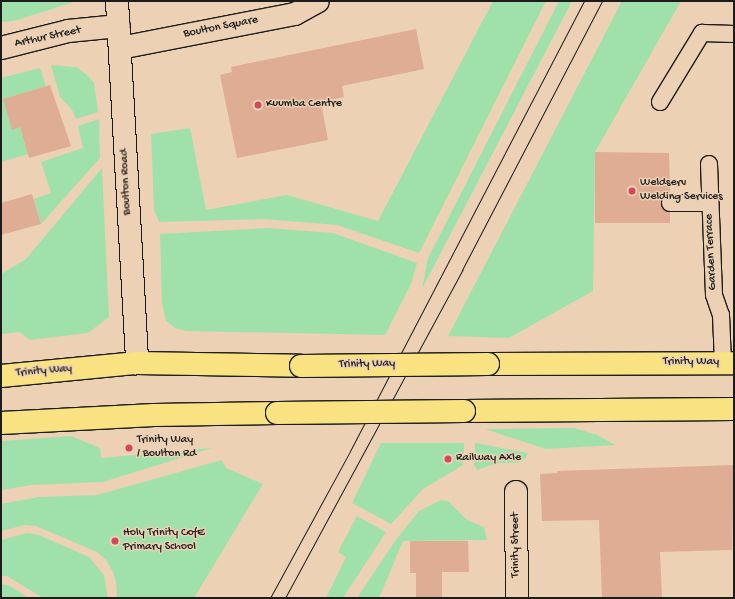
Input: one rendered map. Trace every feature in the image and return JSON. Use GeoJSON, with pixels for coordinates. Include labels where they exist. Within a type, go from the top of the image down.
{"type":"FeatureCollection","features":[{"type":"Feature","properties":{"kind":"main road","name":"Trinity Way"},"geometry":{"type":"LineString","coordinates":[[1,376],[137,364],[301,366],[728,363]]}},
{"type":"Feature","properties":{"kind":"main road"},"geometry":{"type":"LineString","coordinates":[[1,424],[154,415],[734,409]]}},
{"type":"Feature","properties":{"kind":"street","name":"Boulton Road"},"geometry":{"type":"LineString","coordinates":[[118,1],[118,26],[137,364]]}},
{"type":"Feature","properties":{"kind":"street","name":"Boulton Square"},"geometry":{"type":"LineString","coordinates":[[120,48],[295,14],[318,1]]}},
{"type":"Feature","properties":{"kind":"street","name":"Arthur Street"},"geometry":{"type":"LineString","coordinates":[[1,48],[68,31],[118,26]]}},
{"type":"Feature","properties":{"kind":"street","name":"Trinity Street"},"geometry":{"type":"LineString","coordinates":[[516,492],[517,598]]}},
{"type":"Feature","properties":{"kind":"lane"},"geometry":{"type":"LineString","coordinates":[[660,102],[702,33],[734,34]]}},
{"type":"Feature","properties":{"kind":"lane","name":"Garden Terrace"},"geometry":{"type":"LineString","coordinates":[[709,164],[714,295],[728,313],[728,363]]}},
{"type":"Feature","properties":{"kind":"lane"},"geometry":{"type":"LineString","coordinates":[[670,203],[710,203]]}},
{"type":"Feature","properties":{"kind":"green space"},"geometry":{"type":"Polygon","coordinates":[[[9,1],[77,1],[14,21],[1,22],[1,3],[9,1]]]}},
{"type":"Feature","properties":{"kind":"green space"},"geometry":{"type":"Polygon","coordinates":[[[493,1],[546,1],[419,253],[337,225],[263,219],[159,222],[154,210],[151,134],[190,128],[206,210],[287,195],[378,221],[493,1]]]}},
{"type":"Feature","properties":{"kind":"green space"},"geometry":{"type":"Polygon","coordinates":[[[559,1],[572,1],[422,289],[428,258],[559,1]]]}},
{"type":"Feature","properties":{"kind":"green space"},"geometry":{"type":"Polygon","coordinates":[[[622,1],[681,1],[595,152],[593,291],[509,338],[448,336],[622,1]]]}},
{"type":"Feature","properties":{"kind":"green space"},"geometry":{"type":"Polygon","coordinates":[[[51,65],[76,67],[87,75],[94,83],[98,112],[76,119],[72,110],[60,97],[51,65]]]}},
{"type":"Feature","properties":{"kind":"green space"},"geometry":{"type":"Polygon","coordinates":[[[40,68],[46,86],[3,99],[12,129],[20,127],[28,154],[1,162],[1,78],[40,68]]]}},
{"type":"Feature","properties":{"kind":"green space"},"geometry":{"type":"Polygon","coordinates":[[[99,119],[100,158],[41,224],[34,199],[51,193],[41,162],[83,148],[78,126],[99,119]]]}},
{"type":"Feature","properties":{"kind":"green space"},"geometry":{"type":"Polygon","coordinates":[[[102,168],[109,317],[88,333],[30,340],[19,332],[1,334],[1,274],[26,259],[102,168]]]}},
{"type":"Feature","properties":{"kind":"green space"},"geometry":{"type":"Polygon","coordinates":[[[268,228],[333,233],[417,263],[411,284],[385,335],[186,331],[175,328],[166,321],[162,304],[160,234],[268,228]]]}},
{"type":"Feature","properties":{"kind":"green space"},"geometry":{"type":"Polygon","coordinates":[[[574,428],[597,435],[615,445],[546,449],[485,429],[574,428]]]}},
{"type":"Feature","properties":{"kind":"green space"},"geometry":{"type":"Polygon","coordinates":[[[71,436],[100,448],[101,458],[212,448],[103,482],[31,485],[1,490],[1,441],[71,436]]]}},
{"type":"Feature","properties":{"kind":"green space"},"geometry":{"type":"Polygon","coordinates":[[[381,443],[464,443],[463,465],[423,489],[391,524],[352,503],[381,443]]]}},
{"type":"Feature","properties":{"kind":"green space"},"geometry":{"type":"Polygon","coordinates":[[[475,443],[528,453],[525,459],[518,463],[497,463],[477,470],[474,465],[475,443]]]}},
{"type":"Feature","properties":{"kind":"green space"},"geometry":{"type":"Polygon","coordinates":[[[222,460],[226,468],[263,484],[194,598],[117,598],[116,582],[113,572],[106,560],[97,552],[36,526],[25,525],[1,531],[1,504],[38,497],[97,495],[222,460]]]}},
{"type":"Feature","properties":{"kind":"green space"},"geometry":{"type":"Polygon","coordinates":[[[441,500],[448,501],[467,520],[484,527],[487,540],[403,541],[379,598],[357,598],[395,541],[419,511],[441,500]]]}},
{"type":"Feature","properties":{"kind":"green space"},"geometry":{"type":"Polygon","coordinates":[[[357,516],[386,532],[343,598],[326,598],[346,557],[338,552],[357,516]]]}},
{"type":"Feature","properties":{"kind":"green space"},"geometry":{"type":"Polygon","coordinates":[[[27,533],[39,535],[89,557],[104,575],[108,598],[43,598],[7,576],[1,576],[1,540],[27,533]]]}},
{"type":"Feature","properties":{"kind":"green space"},"geometry":{"type":"Polygon","coordinates":[[[1,584],[10,586],[29,598],[1,598],[1,584]]]}},
{"type":"Feature","properties":{"kind":"building"},"geometry":{"type":"Polygon","coordinates":[[[416,29],[424,69],[342,86],[344,97],[321,102],[328,140],[237,158],[220,75],[232,72],[231,67],[416,29]]]}},
{"type":"Feature","properties":{"kind":"building"},"geometry":{"type":"Polygon","coordinates":[[[50,85],[71,146],[29,158],[20,127],[12,130],[3,99],[50,85]]]}},
{"type":"Feature","properties":{"kind":"building","name":"Weldserv Welding Services"},"geometry":{"type":"Polygon","coordinates":[[[595,152],[669,153],[670,194],[662,198],[661,203],[662,208],[670,212],[670,223],[595,223],[595,152]]]}},
{"type":"Feature","properties":{"kind":"building"},"geometry":{"type":"Polygon","coordinates":[[[32,194],[41,224],[1,235],[1,203],[32,194]]]}},
{"type":"Feature","properties":{"kind":"building"},"geometry":{"type":"Polygon","coordinates":[[[734,465],[732,550],[660,552],[662,598],[602,598],[599,520],[542,521],[540,474],[557,473],[557,471],[734,465]]]}},
{"type":"Feature","properties":{"kind":"building"},"geometry":{"type":"Polygon","coordinates":[[[410,541],[468,541],[469,572],[442,572],[442,598],[416,598],[416,573],[410,573],[410,541]]]}},
{"type":"Feature","properties":{"kind":"tram line"},"geometry":{"type":"LineString","coordinates":[[270,598],[350,451],[584,1]]}},
{"type":"Feature","properties":{"kind":"tram line"},"geometry":{"type":"LineString","coordinates":[[285,598],[462,270],[602,1]]}},
{"type":"Feature","properties":{"kind":"place","name":"Kuumba Centre"},"geometry":{"type":"Point","coordinates":[258,105]}},
{"type":"Feature","properties":{"kind":"place","name":"Weldserv Welding Services"},"geometry":{"type":"Point","coordinates":[632,191]}},
{"type":"Feature","properties":{"kind":"place","name":"Trinity Way / Boulton Rd"},"geometry":{"type":"Point","coordinates":[129,448]}},
{"type":"Feature","properties":{"kind":"place","name":"Railway Axle"},"geometry":{"type":"Point","coordinates":[448,459]}},
{"type":"Feature","properties":{"kind":"place","name":"Holy Trinity CofE Primary School"},"geometry":{"type":"Point","coordinates":[115,541]}}]}
